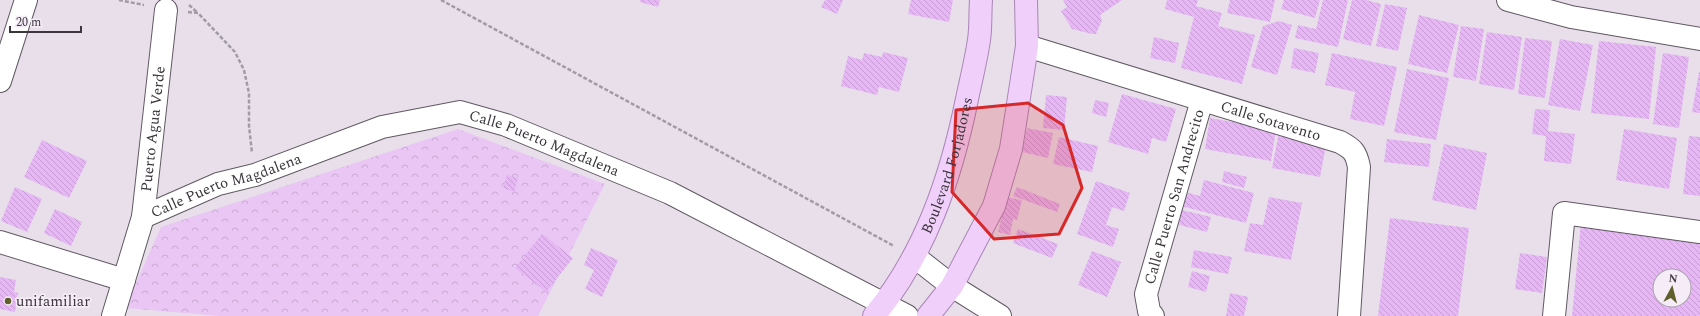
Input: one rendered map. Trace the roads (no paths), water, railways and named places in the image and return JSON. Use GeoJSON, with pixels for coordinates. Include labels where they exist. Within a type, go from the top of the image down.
{"type":"FeatureCollection","features":[{"type":"Feature","properties":{"kind":"main road","name":"Boulevard Forjadores"},"geometry":{"type":"LineString","coordinates":[[879,311],[915,257],[940,201],[958,140],[979,38],[981,0]]}},
{"type":"Feature","properties":{"kind":"main road"},"geometry":{"type":"LineString","coordinates":[[928,316],[952,286],[994,206],[1011,149],[1027,46],[1026,0]]}},
{"type":"Feature","properties":{"kind":"street"},"geometry":{"type":"LineString","coordinates":[[0,81],[26,0]]}},
{"type":"Feature","properties":{"kind":"street"},"geometry":{"type":"LineString","coordinates":[[1508,0],[1571,9],[1700,39]]}},
{"type":"Feature","properties":{"kind":"street","name":"Puerto Agua Verde"},"geometry":{"type":"LineString","coordinates":[[116,316],[124,280],[143,216],[175,5]]}},
{"type":"Feature","properties":{"kind":"street","name":"Calle Sotavento"},"geometry":{"type":"LineString","coordinates":[[1027,46],[1340,142],[1350,148],[1356,154],[1359,167],[1348,316]]}},
{"type":"Feature","properties":{"kind":"street","name":"Calle Puerto San Andrecito"},"geometry":{"type":"LineString","coordinates":[[1153,316],[1149,311],[1146,294],[1202,100]]}},
{"type":"Feature","properties":{"kind":"street","name":"Calle Puerto Magdalena"},"geometry":{"type":"LineString","coordinates":[[143,216],[218,184],[255,175],[382,127],[460,112],[506,125],[670,193],[879,311],[907,316]]}},
{"type":"Feature","properties":{"kind":"street"},"geometry":{"type":"LineString","coordinates":[[1554,316],[1564,213],[1700,232]]}},
{"type":"Feature","properties":{"kind":"street"},"geometry":{"type":"LineString","coordinates":[[0,242],[124,280]]}},
{"type":"Feature","properties":{"kind":"street"},"geometry":{"type":"LineString","coordinates":[[915,257],[952,286],[1000,316]]}},
{"type":"Feature","properties":{"kind":"place","name":"unifamiliar"},"geometry":{"type":"Point","coordinates":[8,301]}}]}
